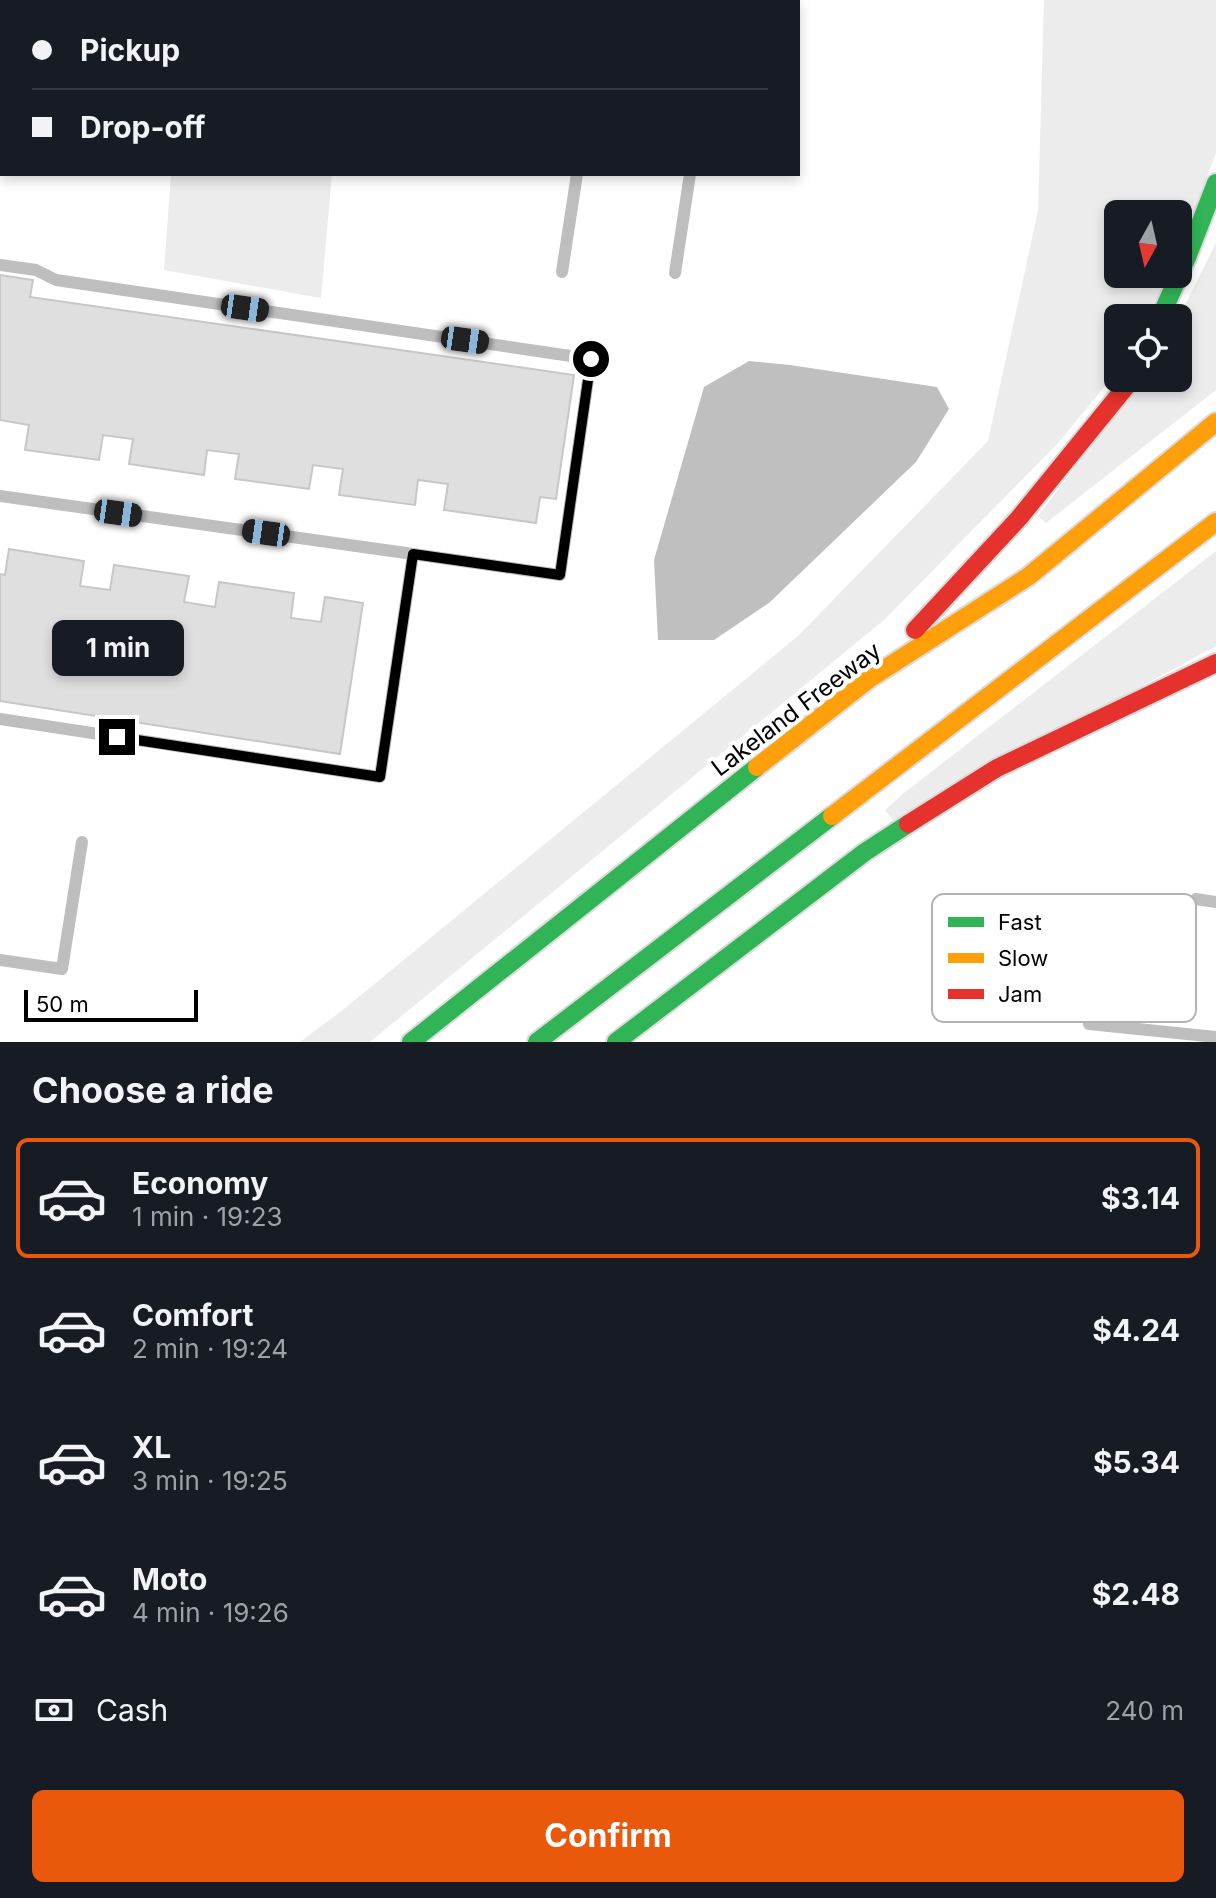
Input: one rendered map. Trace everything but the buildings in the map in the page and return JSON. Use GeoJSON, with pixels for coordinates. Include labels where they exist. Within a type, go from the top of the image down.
{"type":"FeatureCollection","features":[{"type":"Feature","properties":{"kind":"highway"},"geometry":{"type":"LineString","coordinates":[[1166,304],[1216,183]]}},
{"type":"Feature","properties":{"kind":"highway"},"geometry":{"type":"LineString","coordinates":[[869,679],[1019,518],[1123,392]]}},
{"type":"Feature","properties":{"kind":"highway","name":"Lakeland Freeway"},"geometry":{"type":"LineString","coordinates":[[411,1042],[869,679],[1029,576],[1216,422]]}},
{"type":"Feature","properties":{"kind":"highway"},"geometry":{"type":"LineString","coordinates":[[537,1042],[1216,522]]}},
{"type":"Feature","properties":{"kind":"highway"},"geometry":{"type":"LineString","coordinates":[[616,1042],[865,852],[970,785],[997,768],[1216,663]]}},
{"type":"Feature","properties":{"kind":"lane"},"geometry":{"type":"LineString","coordinates":[[562,272],[577,176]]}},
{"type":"Feature","properties":{"kind":"lane"},"geometry":{"type":"LineString","coordinates":[[675,273],[690,176]]}},
{"type":"Feature","properties":{"kind":"lane"},"geometry":{"type":"LineString","coordinates":[[0,265],[36,270],[56,280],[591,359],[560,575],[0,496]]}},
{"type":"Feature","properties":{"kind":"lane"},"geometry":{"type":"LineString","coordinates":[[0,719],[380,777],[413,554]]}},
{"type":"Feature","properties":{"kind":"lane"},"geometry":{"type":"LineString","coordinates":[[0,960],[62,969],[82,842]]}},
{"type":"Feature","properties":{"kind":"lane"},"geometry":{"type":"LineString","coordinates":[[1196,899],[1216,902]]}},
{"type":"Feature","properties":{"kind":"lane"},"geometry":{"type":"LineString","coordinates":[[1089,1024],[1216,1037]]}},
{"type":"Feature","properties":{"kind":"shaded area"},"geometry":{"type":"Polygon","coordinates":[[[1044,0],[1216,0],[1216,153],[1192,216],[1192,200],[1104,200],[1104,288],[1162,288],[1154,304],[1104,304],[1104,387],[1059,442],[884,620],[370,1042],[300,1042],[798,636],[988,441],[1038,211],[1044,0]]]}},
{"type":"Feature","properties":{"kind":"shaded area"},"geometry":{"type":"Polygon","coordinates":[[[171,176],[332,176],[321,298],[164,270],[171,176]]]}},
{"type":"Feature","properties":{"kind":"shaded area"},"geometry":{"type":"Polygon","coordinates":[[[1216,243],[1216,390],[1046,523],[1038,516],[1132,392],[1192,392],[1192,304],[1186,304],[1216,243]]]}},
{"type":"Feature","properties":{"kind":"shaded area"},"geometry":{"type":"Polygon","coordinates":[[[749,361],[937,387],[949,409],[916,462],[769,603],[714,640],[658,640],[654,560],[704,387],[749,361]]]}},
{"type":"Feature","properties":{"kind":"shaded area"},"geometry":{"type":"Polygon","coordinates":[[[1216,551],[1216,646],[893,820],[885,810],[904,793],[1216,551]]]}},
{"type":"Feature","properties":{"kind":"traffic: fast"},"geometry":{"type":"LineString","coordinates":[[1166,304],[1216,183]]}},
{"type":"Feature","properties":{"kind":"traffic: fast"},"geometry":{"type":"LineString","coordinates":[[411,1042],[757,767]]}},
{"type":"Feature","properties":{"kind":"traffic: fast"},"geometry":{"type":"LineString","coordinates":[[537,1042],[832,816]]}},
{"type":"Feature","properties":{"kind":"traffic: fast"},"geometry":{"type":"LineString","coordinates":[[616,1042],[865,852],[908,824]]}},
{"type":"Feature","properties":{"kind":"traffic: slow"},"geometry":{"type":"LineString","coordinates":[[757,767],[869,679],[1029,576],[1216,422]]}},
{"type":"Feature","properties":{"kind":"traffic: slow"},"geometry":{"type":"LineString","coordinates":[[832,816],[1216,522]]}},
{"type":"Feature","properties":{"kind":"traffic: jam"},"geometry":{"type":"LineString","coordinates":[[915,630],[1019,518],[1122,392]]}},
{"type":"Feature","properties":{"kind":"traffic: jam"},"geometry":{"type":"LineString","coordinates":[[908,824],[997,768],[1216,663]]}},
{"type":"Feature","properties":{"kind":"route"},"geometry":{"type":"LineString","coordinates":[[117,737],[380,777],[413,554],[560,575],[591,359]]}}]}
